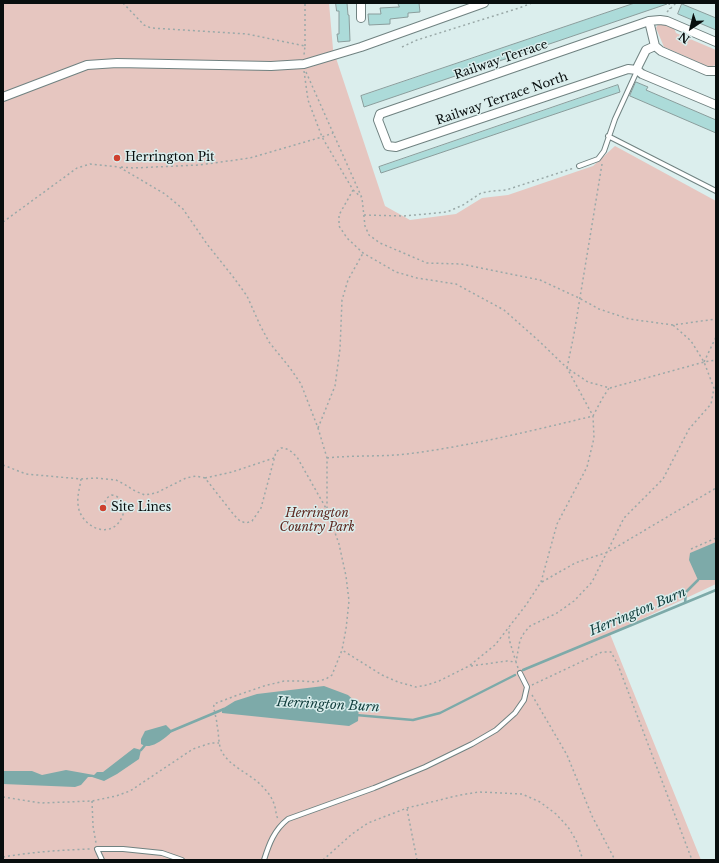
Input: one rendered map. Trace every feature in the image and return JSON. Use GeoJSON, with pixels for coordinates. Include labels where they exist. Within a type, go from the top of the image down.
{"type":"FeatureCollection","features":[{"type":"Feature","properties":{"kind":"street"},"geometry":{"type":"LineString","coordinates":[[361,3],[361,18]]}},
{"type":"Feature","properties":{"kind":"street"},"geometry":{"type":"LineString","coordinates":[[4,96],[87,66],[117,63],[271,66],[304,64],[361,48],[484,3]]}},
{"type":"Feature","properties":{"kind":"street"},"geometry":{"type":"LineString","coordinates":[[716,42],[667,21],[648,21],[655,46],[661,51],[707,71],[716,71]]}},
{"type":"Feature","properties":{"kind":"street","name":"Railway Terrace"},"geometry":{"type":"LineString","coordinates":[[382,132],[378,120],[380,114],[648,21]]}},
{"type":"Feature","properties":{"kind":"street"},"geometry":{"type":"LineString","coordinates":[[655,46],[646,50],[637,70],[716,105]]}},
{"type":"Feature","properties":{"kind":"street","name":"Railway Terrace North"},"geometry":{"type":"LineString","coordinates":[[382,132],[388,146],[396,147],[628,69],[637,70]]}},
{"type":"Feature","properties":{"kind":"lane"},"geometry":{"type":"LineString","coordinates":[[579,166],[598,159],[604,151],[614,119],[637,70]]}},
{"type":"Feature","properties":{"kind":"lane"},"geometry":{"type":"LineString","coordinates":[[608,136],[716,191]]}},
{"type":"Feature","properties":{"kind":"lane"},"geometry":{"type":"LineString","coordinates":[[264,860],[270,841],[281,824],[288,819],[374,788],[425,767],[472,744],[496,730],[515,713],[524,700],[527,687],[520,673]]}},
{"type":"Feature","properties":{"kind":"lane"},"geometry":{"type":"LineString","coordinates":[[102,860],[97,849],[122,849],[156,853],[182,860]]}},
{"type":"Feature","properties":{"kind":"path"},"geometry":{"type":"LineString","coordinates":[[123,3],[144,25],[151,28],[247,34],[305,46]]}},
{"type":"Feature","properties":{"kind":"path"},"geometry":{"type":"LineString","coordinates":[[304,64],[305,3]]}},
{"type":"Feature","properties":{"kind":"path"},"geometry":{"type":"LineString","coordinates":[[402,47],[417,40],[532,3]]}},
{"type":"Feature","properties":{"kind":"path"},"geometry":{"type":"LineString","coordinates":[[670,3],[670,9]]}},
{"type":"Feature","properties":{"kind":"path"},"geometry":{"type":"LineString","coordinates":[[660,20],[676,3]]}},
{"type":"Feature","properties":{"kind":"path"},"geometry":{"type":"LineString","coordinates":[[362,198],[353,190],[322,137],[308,100],[304,66],[362,198],[365,226],[369,235],[380,243],[428,263],[461,264],[540,280],[599,309],[629,319],[673,325],[716,319]]}},
{"type":"Feature","properties":{"kind":"path"},"geometry":{"type":"LineString","coordinates":[[3,222],[77,168],[90,164],[133,168],[199,165],[250,158],[333,133]]}},
{"type":"Feature","properties":{"kind":"path"},"geometry":{"type":"LineString","coordinates":[[342,650],[382,675],[398,682],[416,687],[439,681],[469,666],[495,645],[526,605],[541,582],[557,524],[587,467],[594,438],[593,416],[567,368],[604,151]]}},
{"type":"Feature","properties":{"kind":"path"},"geometry":{"type":"LineString","coordinates":[[364,215],[404,216],[447,212],[463,205],[481,192],[506,190],[579,166]]}},
{"type":"Feature","properties":{"kind":"path"},"geometry":{"type":"LineString","coordinates":[[119,167],[166,194],[183,209],[207,244],[247,296],[269,342],[302,384],[327,458],[327,510]]}},
{"type":"Feature","properties":{"kind":"path"},"geometry":{"type":"LineString","coordinates":[[353,190],[339,215],[340,226],[347,238],[363,252],[396,272],[416,278],[456,284],[504,310],[567,368],[588,382],[610,388],[716,360]]}},
{"type":"Feature","properties":{"kind":"path"},"geometry":{"type":"LineString","coordinates":[[318,428],[335,386],[340,348],[342,300],[348,280],[363,252]]}},
{"type":"Feature","properties":{"kind":"path"},"geometry":{"type":"LineString","coordinates":[[516,662],[520,640],[530,626],[557,613],[574,602],[592,582],[624,518],[664,479],[690,429],[711,404],[714,388],[704,362],[691,341],[673,325]]}},
{"type":"Feature","properties":{"kind":"path"},"geometry":{"type":"LineString","coordinates":[[704,362],[716,337]]}},
{"type":"Feature","properties":{"kind":"path"},"geometry":{"type":"LineString","coordinates":[[327,458],[405,454],[448,448],[593,416],[610,388]]}},
{"type":"Feature","properties":{"kind":"path"},"geometry":{"type":"LineString","coordinates":[[205,478],[240,521],[246,523],[252,521],[261,508],[276,452],[281,448],[285,448],[297,457],[327,510],[339,544],[346,576],[349,601],[342,650],[332,675],[326,679],[315,682],[284,681],[264,686],[214,704],[213,707],[216,716],[221,751],[232,763],[250,775],[268,793],[273,801],[276,815],[281,824]]}},
{"type":"Feature","properties":{"kind":"path"},"geometry":{"type":"LineString","coordinates":[[3,465],[26,474],[81,479],[96,478],[116,480],[135,491],[146,495],[156,493],[186,478],[196,476],[205,478],[232,472],[275,458]]}},
{"type":"Feature","properties":{"kind":"path"},"geometry":{"type":"LineString","coordinates":[[81,479],[78,496],[80,512],[84,519],[92,526],[106,530],[113,528],[118,524],[124,508],[119,498],[112,495],[106,498],[104,504]]}},
{"type":"Feature","properties":{"kind":"path"},"geometry":{"type":"LineString","coordinates":[[541,582],[575,563],[608,552],[716,488]]}},
{"type":"Feature","properties":{"kind":"path"},"geometry":{"type":"LineString","coordinates":[[691,549],[716,538]]}},
{"type":"Feature","properties":{"kind":"path"},"geometry":{"type":"LineString","coordinates":[[509,628],[509,639],[520,673]]}},
{"type":"Feature","properties":{"kind":"path"},"geometry":{"type":"LineString","coordinates":[[614,860],[592,816],[567,755],[527,687],[602,652],[611,652],[618,665],[692,860]]}},
{"type":"Feature","properties":{"kind":"path"},"geometry":{"type":"LineString","coordinates":[[469,666],[506,661],[516,662]]}},
{"type":"Feature","properties":{"kind":"path"},"geometry":{"type":"LineString","coordinates":[[3,797],[41,803],[92,801],[116,796],[130,791],[193,749],[211,743],[219,743]]}},
{"type":"Feature","properties":{"kind":"path"},"geometry":{"type":"LineString","coordinates":[[323,860],[352,834],[368,823],[407,808],[460,795],[480,792],[522,794],[540,802],[556,814],[568,827],[576,840],[583,860]]}},
{"type":"Feature","properties":{"kind":"path"},"geometry":{"type":"LineString","coordinates":[[3,857],[17,854],[60,850],[97,849],[93,826],[92,801]]}},
{"type":"Feature","properties":{"kind":"path"},"geometry":{"type":"LineString","coordinates":[[407,808],[417,860]]}},
{"type":"Feature","properties":{"kind":"green space","name":"Herrington Country Park"},"geometry":{"type":"Polygon","coordinates":[[[3,3],[329,3],[333,49],[385,206],[410,220],[456,214],[482,198],[508,195],[593,166],[615,146],[716,201],[716,584],[610,634],[701,860],[3,860],[3,3]]]}},
{"type":"Feature","properties":{"kind":"green space"},"geometry":{"type":"Polygon","coordinates":[[[658,24],[674,28],[676,33],[716,50],[716,65],[709,67],[664,47],[656,28],[658,24]]]}},
{"type":"Feature","properties":{"kind":"water"},"geometry":{"type":"Polygon","coordinates":[[[716,542],[716,580],[698,580],[689,560],[690,553],[716,542]]]}},
{"type":"Feature","properties":{"kind":"water"},"geometry":{"type":"Polygon","coordinates":[[[324,686],[348,695],[359,705],[358,721],[349,726],[222,713],[222,709],[235,701],[257,694],[324,686]]]}},
{"type":"Feature","properties":{"kind":"water"},"geometry":{"type":"Polygon","coordinates":[[[166,725],[172,731],[165,738],[150,746],[141,744],[141,739],[145,731],[166,725]]]}},
{"type":"Feature","properties":{"kind":"water"},"geometry":{"type":"Polygon","coordinates":[[[134,748],[141,750],[139,759],[104,781],[88,777],[81,785],[75,787],[3,784],[3,771],[32,771],[42,775],[66,770],[94,775],[97,772],[103,772],[134,748]]]}},
{"type":"Feature","properties":{"kind":"building"},"geometry":{"type":"Polygon","coordinates":[[[336,3],[347,3],[350,41],[338,42],[337,34],[339,34],[339,11],[337,11],[336,3]]]}},
{"type":"Feature","properties":{"kind":"building"},"geometry":{"type":"Polygon","coordinates":[[[398,3],[419,3],[420,12],[408,13],[408,17],[390,19],[390,24],[369,25],[368,14],[381,14],[380,8],[399,7],[398,3]]]}},
{"type":"Feature","properties":{"kind":"building"},"geometry":{"type":"Polygon","coordinates":[[[635,3],[667,4],[364,107],[361,96],[635,3]]]}},
{"type":"Feature","properties":{"kind":"building"},"geometry":{"type":"Polygon","coordinates":[[[682,4],[716,18],[716,30],[678,14],[682,4]]]}},
{"type":"Feature","properties":{"kind":"building"},"geometry":{"type":"Polygon","coordinates":[[[636,82],[648,87],[646,90],[716,120],[716,133],[630,96],[636,82]]]}},
{"type":"Feature","properties":{"kind":"building"},"geometry":{"type":"Polygon","coordinates":[[[618,85],[620,92],[381,173],[379,167],[618,85]]]}},
{"type":"Feature","properties":{"kind":"waterway"},"geometry":{"type":"LineString","coordinates":[[685,603],[686,592],[698,580]]}},
{"type":"Feature","properties":{"kind":"waterway","name":"Herrington Burn"},"geometry":{"type":"LineString","coordinates":[[523,670],[716,590]]}},
{"type":"Feature","properties":{"kind":"waterway","name":"Herrington Burn"},"geometry":{"type":"LineString","coordinates":[[356,715],[413,720],[440,713],[515,675]]}},
{"type":"Feature","properties":{"kind":"waterway","name":"Herrington Burn"},"geometry":{"type":"LineString","coordinates":[[169,732],[224,709]]}},
{"type":"Feature","properties":{"kind":"waterway","name":"Herrington Burn"},"geometry":{"type":"LineString","coordinates":[[141,750],[146,744]]}},
{"type":"Feature","properties":{"kind":"place","name":"Herrington Pit"},"geometry":{"type":"Point","coordinates":[117,158]}},
{"type":"Feature","properties":{"kind":"place","name":"Site Lines"},"geometry":{"type":"Point","coordinates":[103,508]}}]}
